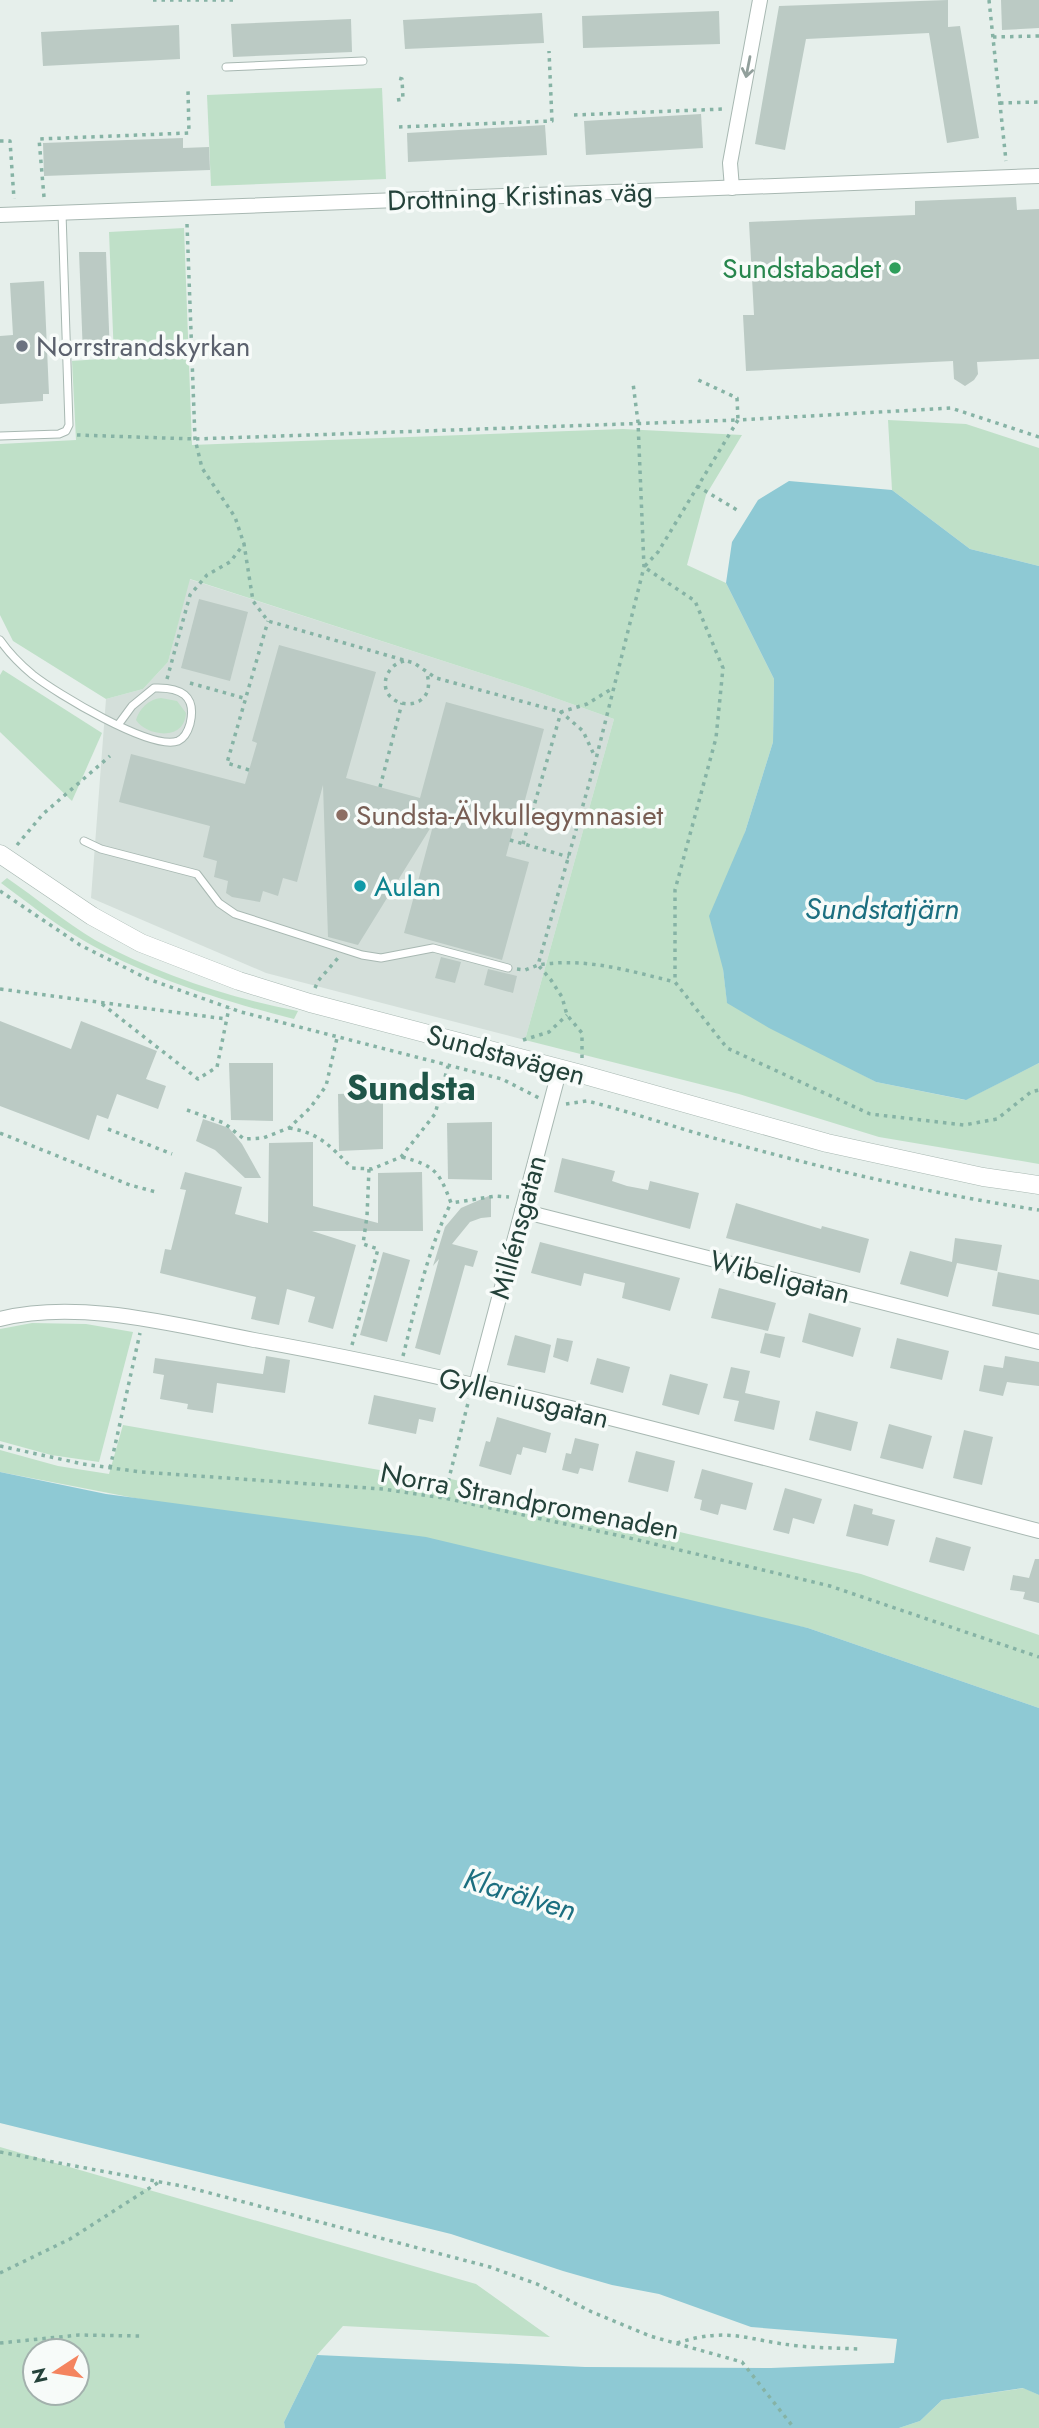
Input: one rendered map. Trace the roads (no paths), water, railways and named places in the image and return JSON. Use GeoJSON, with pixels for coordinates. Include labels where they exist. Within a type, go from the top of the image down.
{"type":"FeatureCollection","features":[{"type":"Feature","properties":{"kind":"street"},"geometry":{"type":"LineString","coordinates":[[732,188],[730,163],[760,0]]}},
{"type":"Feature","properties":{"kind":"street","name":"Drottning Kristinas väg"},"geometry":{"type":"LineString","coordinates":[[0,215],[1039,176]]}},
{"type":"Feature","properties":{"kind":"street","name":"Sundstavägen"},"geometry":{"type":"LineString","coordinates":[[0,853],[92,916],[141,943],[239,981],[310,1003],[560,1068],[827,1143],[982,1177],[1039,1185]]}},
{"type":"Feature","properties":{"kind":"street","name":"Millénsgatan"},"geometry":{"type":"LineString","coordinates":[[476,1385],[560,1068]]}},
{"type":"Feature","properties":{"kind":"street","name":"Wibeligatan"},"geometry":{"type":"LineString","coordinates":[[523,1205],[1039,1342]]}},
{"type":"Feature","properties":{"kind":"street","name":"Gylleniusgatan"},"geometry":{"type":"LineString","coordinates":[[0,1319],[60,1312],[142,1320],[348,1357],[476,1385],[1039,1531]]}},
{"type":"Feature","properties":{"kind":"lane"},"geometry":{"type":"LineString","coordinates":[[226,67],[363,61]]}},
{"type":"Feature","properties":{"kind":"lane"},"geometry":{"type":"LineString","coordinates":[[0,436],[59,434],[66,431],[70,418],[62,213]]}},
{"type":"Feature","properties":{"kind":"lane"},"geometry":{"type":"LineString","coordinates":[[0,640],[33,675],[118,725],[145,737],[170,742],[180,740],[188,732],[193,712],[192,703],[188,697],[165,687],[154,688],[143,695],[118,725]]}},
{"type":"Feature","properties":{"kind":"lane"},"geometry":{"type":"LineString","coordinates":[[84,841],[101,849],[197,874],[219,903],[235,914],[362,955],[381,958],[433,948],[508,968]]}},
{"type":"Feature","properties":{"kind":"water","name":"Sundstatjärn"},"geometry":{"type":"Polygon","coordinates":[[[789,481],[892,490],[970,549],[1039,566],[1039,1063],[966,1100],[876,1082],[769,1028],[727,1003],[723,969],[709,916],[745,832],[773,742],[774,679],[726,583],[732,542],[758,500],[789,481]]]}},
{"type":"Feature","properties":{"kind":"water","name":"Klarälven"},"geometry":{"type":"Polygon","coordinates":[[[0,1472],[106,1494],[426,1537],[808,1628],[1039,1708],[1039,2395],[1023,2388],[942,2400],[920,2421],[899,2428],[285,2428],[284,2422],[317,2355],[585,2367],[771,2368],[894,2363],[897,2339],[751,2327],[659,2294],[612,2285],[563,2271],[451,2234],[0,2123],[0,1472]]]}},
{"type":"Feature","properties":{"kind":"place","name":"Sundstabadet"},"geometry":{"type":"Point","coordinates":[895,268]}},
{"type":"Feature","properties":{"kind":"place","name":"Norrstrandskyrkan"},"geometry":{"type":"Point","coordinates":[22,346]}},
{"type":"Feature","properties":{"kind":"place","name":"Sundsta-Älvkullegymnasiet"},"geometry":{"type":"Point","coordinates":[342,815]}},
{"type":"Feature","properties":{"kind":"place","name":"Aulan"},"geometry":{"type":"Point","coordinates":[360,886]}},
{"type":"Feature","properties":{"kind":"district","name":"Sundsta"},"geometry":{"type":"Point","coordinates":[411,1088]}}]}
